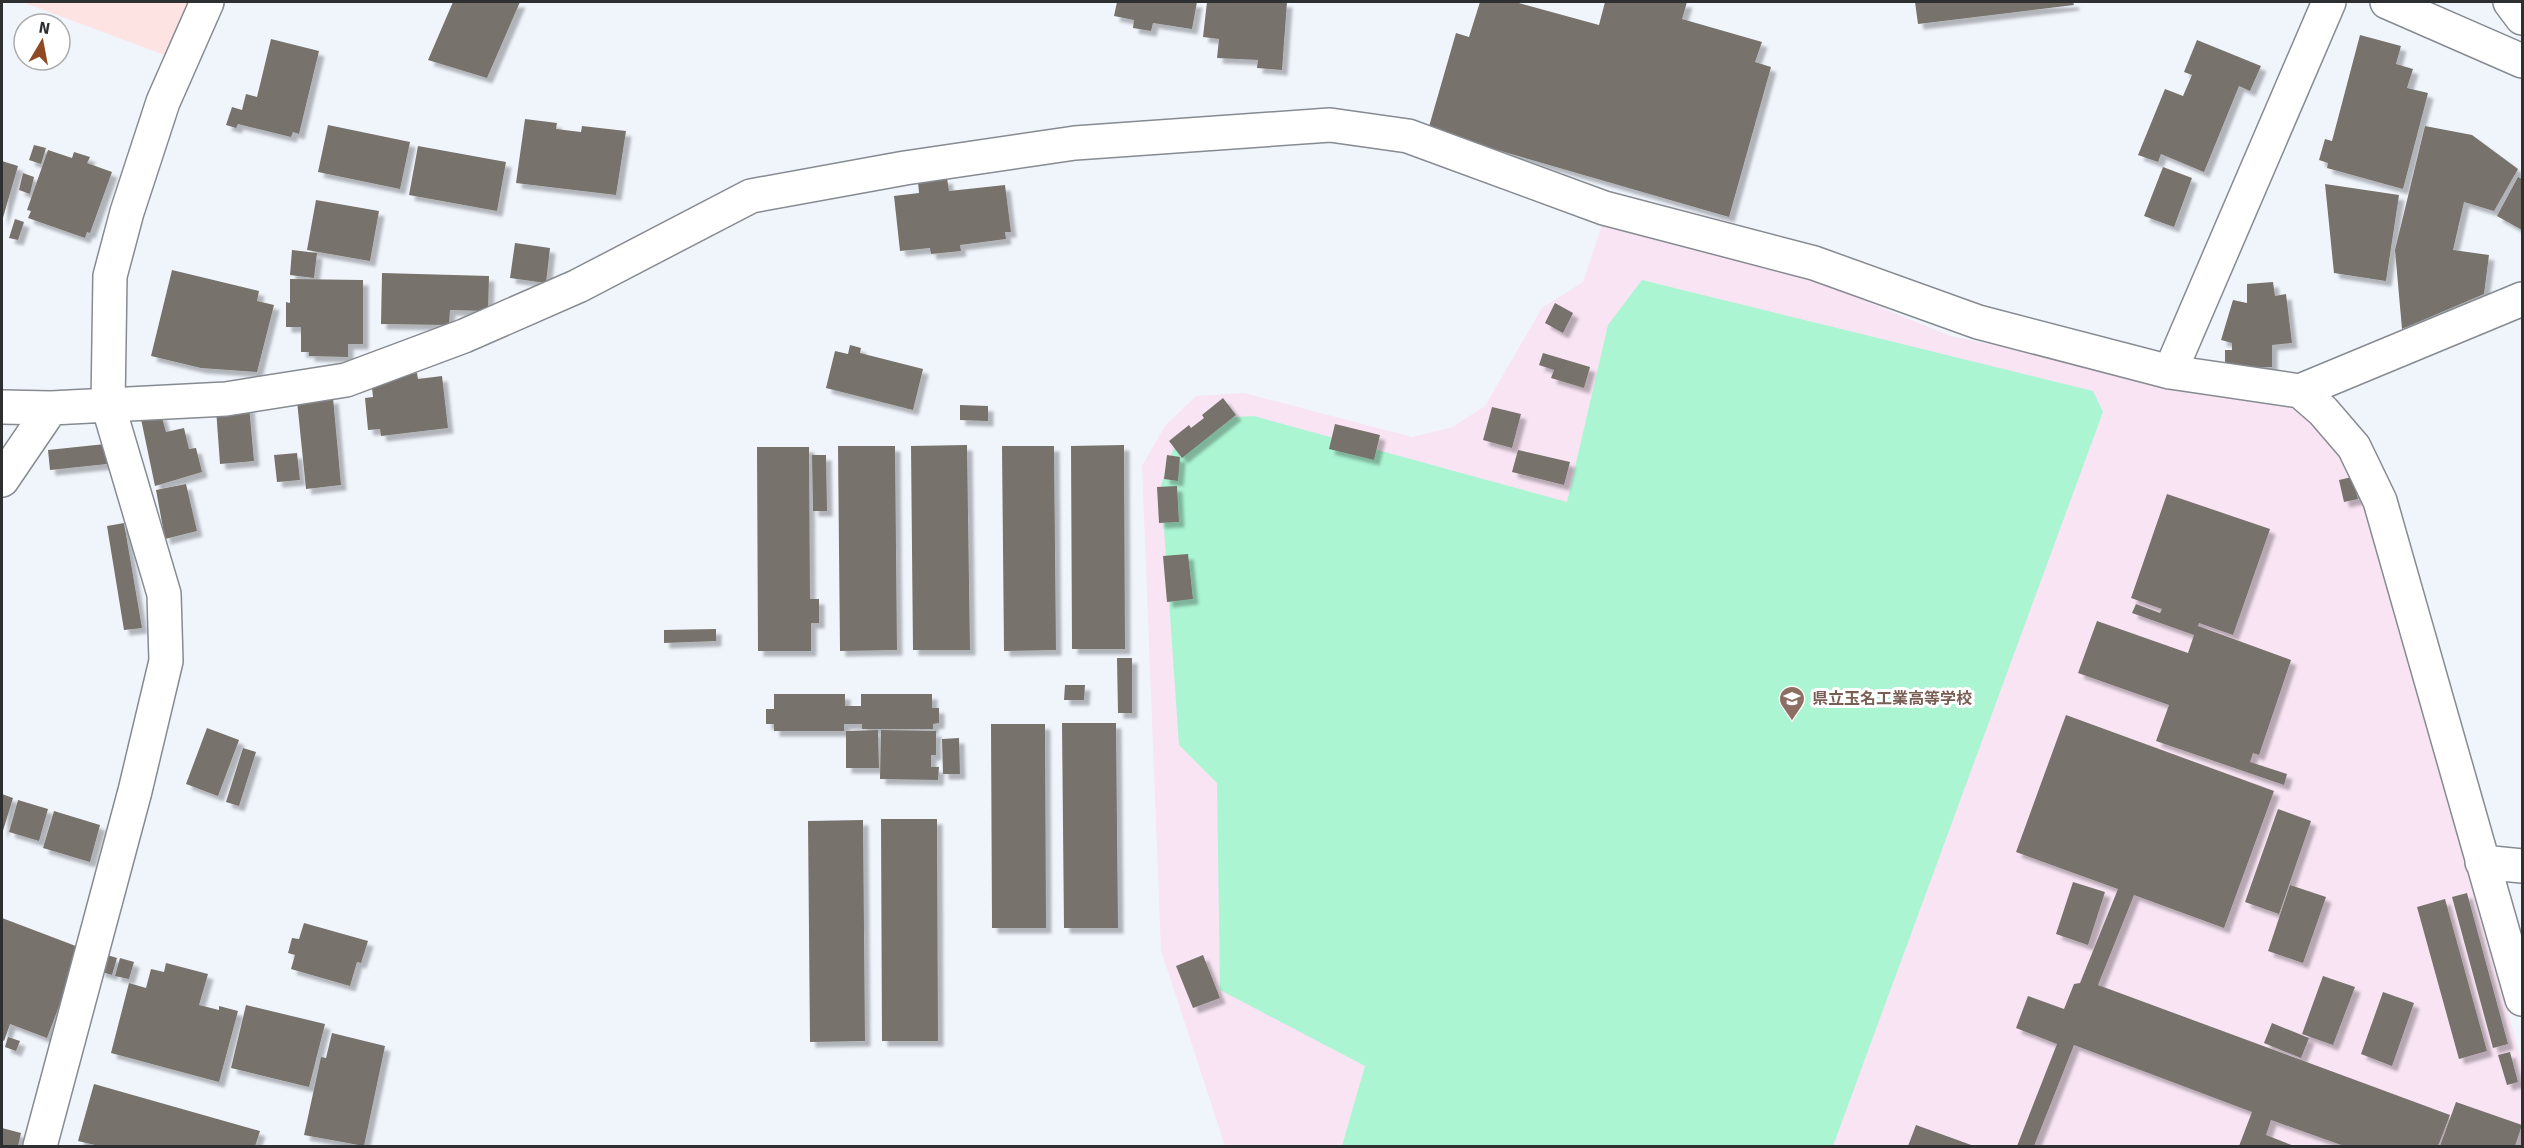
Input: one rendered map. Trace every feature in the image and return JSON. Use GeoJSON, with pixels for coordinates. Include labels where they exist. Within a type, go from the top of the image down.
{"type":"FeatureCollection","features":[{"type":"Feature","properties":{"kind":"street"},"geometry":{"type":"LineString","coordinates":[[40,1146],[135,791],[166,661],[164,594],[108,405],[110,276],[127,212],[163,102],[207,2]]}},
{"type":"Feature","properties":{"kind":"street"},"geometry":{"type":"LineString","coordinates":[[2170,372],[2330,2]]}},
{"type":"Feature","properties":{"kind":"street"},"geometry":{"type":"LineString","coordinates":[[2386,2],[2523,61]]}},
{"type":"Feature","properties":{"kind":"street"},"geometry":{"type":"LineString","coordinates":[[2510,2],[2523,18]]}},
{"type":"Feature","properties":{"kind":"street"},"geometry":{"type":"LineString","coordinates":[[2,407],[51,408],[226,399],[346,380],[464,336],[578,286],[751,196],[905,168],[1075,143],[1330,125],[1408,136],[1604,208],[1814,263],[1978,322],[2170,372],[2300,391],[2523,299]]}},
{"type":"Feature","properties":{"kind":"street"},"geometry":{"type":"LineString","coordinates":[[2300,391],[2323,411],[2354,447],[2380,501],[2523,999]]}},
{"type":"Feature","properties":{"kind":"street"},"geometry":{"type":"LineString","coordinates":[[2,480],[51,408]]}},
{"type":"Feature","properties":{"kind":"street"},"geometry":{"type":"LineString","coordinates":[[2482,862],[2523,866]]}},
{"type":"Feature","properties":{"kind":"shaded area"},"geometry":{"type":"Polygon","coordinates":[[[22,2],[191,2],[167,56],[72,21],[72,12],[49,12],[22,2]]]}},
{"type":"Feature","properties":{"kind":"shaded area","name":"県立玉名工業高等学校"},"geometry":{"type":"Polygon","coordinates":[[[1604,219],[1807,277],[1950,336],[2304,411],[2373,494],[2522,1065],[2522,1146],[1225,1146],[1161,950],[1142,466],[1165,426],[1196,396],[1244,393],[1412,437],[1453,427],[1485,406],[1542,308],[1583,282],[1604,219]]]}},
{"type":"Feature","properties":{"kind":"green space"},"geometry":{"type":"Polygon","coordinates":[[[1642,280],[2093,391],[2103,412],[1833,1146],[1342,1146],[1365,1066],[1220,990],[1217,783],[1179,745],[1161,485],[1173,450],[1217,418],[1254,416],[1567,502],[1608,325],[1642,280]]]}},
{"type":"Feature","properties":{"kind":"building"},"geometry":{"type":"Polygon","coordinates":[[[453,2],[520,2],[487,78],[428,60],[453,2]]]}},
{"type":"Feature","properties":{"kind":"building"},"geometry":{"type":"Polygon","coordinates":[[[1117,2],[1197,2],[1192,29],[1153,23],[1151,31],[1133,28],[1134,20],[1114,16],[1117,2]]]}},
{"type":"Feature","properties":{"kind":"building"},"geometry":{"type":"Polygon","coordinates":[[[1207,2],[1287,2],[1282,70],[1257,68],[1258,60],[1217,58],[1219,39],[1203,37],[1207,2]]]}},
{"type":"Feature","properties":{"kind":"building"},"geometry":{"type":"Polygon","coordinates":[[[1480,2],[1515,2],[1599,25],[1605,2],[1687,2],[1682,19],[1762,42],[1755,62],[1771,67],[1729,217],[1428,130],[1456,33],[1469,37],[1480,2]]]}},
{"type":"Feature","properties":{"kind":"building"},"geometry":{"type":"Polygon","coordinates":[[[1915,2],[2073,2],[2074,5],[1918,24],[1915,2]]]}},
{"type":"Feature","properties":{"kind":"building"},"geometry":{"type":"Polygon","coordinates":[[[2360,35],[2401,46],[2396,64],[2413,69],[2407,88],[2428,93],[2403,189],[2327,168],[2328,163],[2319,160],[2325,139],[2332,141],[2360,35]]]}},
{"type":"Feature","properties":{"kind":"building"},"geometry":{"type":"Polygon","coordinates":[[[271,39],[319,51],[299,134],[293,132],[291,137],[238,124],[236,128],[226,125],[232,107],[242,110],[246,94],[257,97],[271,39]]]}},
{"type":"Feature","properties":{"kind":"building"},"geometry":{"type":"Polygon","coordinates":[[[2197,40],[2261,66],[2250,91],[2239,86],[2204,172],[2161,154],[2158,162],[2138,155],[2165,89],[2183,96],[2192,75],[2184,72],[2197,40]]]}},
{"type":"Feature","properties":{"kind":"building"},"geometry":{"type":"Polygon","coordinates":[[[525,119],[557,123],[556,129],[581,132],[582,126],[626,131],[616,195],[516,183],[525,119]]]}},
{"type":"Feature","properties":{"kind":"building"},"geometry":{"type":"Polygon","coordinates":[[[328,125],[410,142],[400,189],[318,172],[328,125]]]}},
{"type":"Feature","properties":{"kind":"building"},"geometry":{"type":"Polygon","coordinates":[[[2425,126],[2472,135],[2518,169],[2494,211],[2464,202],[2453,250],[2489,255],[2484,294],[2402,329],[2395,250],[2425,126]]]}},
{"type":"Feature","properties":{"kind":"building"},"geometry":{"type":"Polygon","coordinates":[[[34,145],[46,148],[41,164],[29,160],[34,145]]]}},
{"type":"Feature","properties":{"kind":"building"},"geometry":{"type":"Polygon","coordinates":[[[418,146],[506,162],[497,211],[409,195],[418,146]]]}},
{"type":"Feature","properties":{"kind":"building"},"geometry":{"type":"Polygon","coordinates":[[[48,150],[72,158],[74,152],[90,157],[87,163],[112,172],[90,233],[87,232],[85,238],[28,218],[31,211],[27,210],[48,150]]]}},
{"type":"Feature","properties":{"kind":"building"},"geometry":{"type":"Polygon","coordinates":[[[2,161],[18,166],[2,221],[2,161]]]}},
{"type":"Feature","properties":{"kind":"building"},"geometry":{"type":"Polygon","coordinates":[[[2163,167],[2192,178],[2174,227],[2144,216],[2163,167]]]}},
{"type":"Feature","properties":{"kind":"building"},"geometry":{"type":"Polygon","coordinates":[[[23,173],[34,177],[30,194],[19,190],[23,173]]]}},
{"type":"Feature","properties":{"kind":"building"},"geometry":{"type":"Polygon","coordinates":[[[2518,177],[2522,179],[2522,230],[2497,216],[2518,177]]]}},
{"type":"Feature","properties":{"kind":"building"},"geometry":{"type":"Polygon","coordinates":[[[947,178],[949,191],[1005,185],[1011,232],[1005,232],[1006,239],[960,245],[961,251],[931,254],[930,248],[900,251],[894,196],[919,193],[918,182],[947,178]]]}},
{"type":"Feature","properties":{"kind":"building"},"geometry":{"type":"Polygon","coordinates":[[[2325,184],[2399,195],[2386,281],[2334,273],[2325,184]]]}},
{"type":"Feature","properties":{"kind":"building"},"geometry":{"type":"Polygon","coordinates":[[[316,200],[379,211],[370,261],[307,250],[316,200]]]}},
{"type":"Feature","properties":{"kind":"building"},"geometry":{"type":"Polygon","coordinates":[[[15,219],[24,222],[18,240],[9,238],[15,219]]]}},
{"type":"Feature","properties":{"kind":"building"},"geometry":{"type":"Polygon","coordinates":[[[515,243],[550,248],[546,283],[510,278],[515,243]]]}},
{"type":"Feature","properties":{"kind":"building"},"geometry":{"type":"Polygon","coordinates":[[[292,250],[317,253],[314,278],[290,275],[292,250]]]}},
{"type":"Feature","properties":{"kind":"building"},"geometry":{"type":"Polygon","coordinates":[[[172,270],[259,291],[257,301],[274,305],[257,372],[201,368],[151,356],[172,270]]]}},
{"type":"Feature","properties":{"kind":"building"},"geometry":{"type":"Polygon","coordinates":[[[382,273],[489,276],[488,311],[450,310],[449,325],[381,324],[382,273]]]}},
{"type":"Feature","properties":{"kind":"building"},"geometry":{"type":"Polygon","coordinates":[[[290,279],[363,280],[363,344],[348,344],[348,357],[309,356],[309,352],[301,352],[301,327],[286,327],[286,302],[290,303],[290,279]]]}},
{"type":"Feature","properties":{"kind":"building"},"geometry":{"type":"Polygon","coordinates":[[[2273,282],[2275,296],[2286,294],[2292,343],[2272,345],[2272,367],[2225,369],[2225,350],[2232,350],[2232,343],[2221,340],[2233,300],[2247,303],[2247,284],[2273,282]]]}},
{"type":"Feature","properties":{"kind":"building"},"geometry":{"type":"Polygon","coordinates":[[[1555,303],[1573,313],[1563,333],[1545,323],[1555,303]]]}},
{"type":"Feature","properties":{"kind":"building"},"geometry":{"type":"Polygon","coordinates":[[[850,345],[861,348],[860,353],[923,369],[913,410],[826,388],[835,351],[848,354],[850,345]]]}},
{"type":"Feature","properties":{"kind":"building"},"geometry":{"type":"Polygon","coordinates":[[[1543,353],[1590,367],[1584,388],[1551,378],[1554,370],[1539,365],[1543,353]]]}},
{"type":"Feature","properties":{"kind":"building"},"geometry":{"type":"Polygon","coordinates":[[[417,373],[418,379],[442,376],[448,428],[381,436],[380,429],[368,430],[365,398],[373,397],[371,379],[417,373]]]}},
{"type":"Feature","properties":{"kind":"building"},"geometry":{"type":"Polygon","coordinates":[[[333,398],[341,485],[306,489],[297,401],[333,398]]]}},
{"type":"Feature","properties":{"kind":"building"},"geometry":{"type":"Polygon","coordinates":[[[1223,398],[1236,415],[1182,458],[1169,441],[1189,425],[1191,428],[1204,418],[1202,415],[1223,398]]]}},
{"type":"Feature","properties":{"kind":"building"},"geometry":{"type":"Polygon","coordinates":[[[960,405],[988,406],[988,421],[960,420],[960,405]]]}},
{"type":"Feature","properties":{"kind":"building"},"geometry":{"type":"Polygon","coordinates":[[[249,406],[254,461],[220,464],[216,409],[249,406]]]}},
{"type":"Feature","properties":{"kind":"building"},"geometry":{"type":"Polygon","coordinates":[[[1492,407],[1521,414],[1512,448],[1483,440],[1492,407]]]}},
{"type":"Feature","properties":{"kind":"building"},"geometry":{"type":"Polygon","coordinates":[[[161,414],[166,432],[184,428],[189,449],[196,448],[202,472],[155,486],[141,419],[161,414]]]}},
{"type":"Feature","properties":{"kind":"building"},"geometry":{"type":"Polygon","coordinates":[[[1335,424],[1380,435],[1374,460],[1329,449],[1335,424]]]}},
{"type":"Feature","properties":{"kind":"building"},"geometry":{"type":"Polygon","coordinates":[[[105,444],[107,464],[50,470],[48,450],[105,444]]]}},
{"type":"Feature","properties":{"kind":"building"},"geometry":{"type":"Polygon","coordinates":[[[967,445],[970,650],[913,650],[911,446],[967,445]]]}},
{"type":"Feature","properties":{"kind":"building"},"geometry":{"type":"Polygon","coordinates":[[[1124,445],[1125,649],[1072,649],[1071,446],[1124,445]]]}},
{"type":"Feature","properties":{"kind":"building"},"geometry":{"type":"Polygon","coordinates":[[[838,446],[895,446],[897,650],[840,651],[838,446]]]}},
{"type":"Feature","properties":{"kind":"building"},"geometry":{"type":"Polygon","coordinates":[[[1002,446],[1054,446],[1056,650],[1004,651],[1002,446]]]}},
{"type":"Feature","properties":{"kind":"building"},"geometry":{"type":"Polygon","coordinates":[[[757,447],[809,447],[810,599],[819,599],[819,623],[811,623],[811,651],[758,651],[757,447]]]}},
{"type":"Feature","properties":{"kind":"building"},"geometry":{"type":"Polygon","coordinates":[[[1518,450],[1570,462],[1564,485],[1512,472],[1518,450]]]}},
{"type":"Feature","properties":{"kind":"building"},"geometry":{"type":"Polygon","coordinates":[[[297,453],[300,480],[277,482],[274,455],[297,453]]]}},
{"type":"Feature","properties":{"kind":"building"},"geometry":{"type":"Polygon","coordinates":[[[812,455],[826,455],[827,511],[813,511],[812,455]]]}},
{"type":"Feature","properties":{"kind":"building"},"geometry":{"type":"Polygon","coordinates":[[[1167,455],[1180,457],[1178,481],[1164,479],[1167,455]]]}},
{"type":"Feature","properties":{"kind":"building"},"geometry":{"type":"Polygon","coordinates":[[[2352,477],[2358,499],[2344,502],[2339,480],[2352,477]]]}},
{"type":"Feature","properties":{"kind":"building"},"geometry":{"type":"Polygon","coordinates":[[[186,484],[197,531],[165,539],[156,490],[186,484]]]}},
{"type":"Feature","properties":{"kind":"building"},"geometry":{"type":"Polygon","coordinates":[[[1177,486],[1179,522],[1159,523],[1157,487],[1177,486]]]}},
{"type":"Feature","properties":{"kind":"building"},"geometry":{"type":"Polygon","coordinates":[[[2167,494],[2270,529],[2233,635],[2199,623],[2198,626],[2291,660],[2259,755],[2253,753],[2250,762],[2287,774],[2284,785],[2156,741],[2169,705],[2078,673],[2097,621],[2188,653],[2194,635],[2132,613],[2136,604],[2160,613],[2162,609],[2131,598],[2167,494]]]}},
{"type":"Feature","properties":{"kind":"building"},"geometry":{"type":"Polygon","coordinates":[[[124,523],[142,628],[124,630],[107,526],[124,523]]]}},
{"type":"Feature","properties":{"kind":"building"},"geometry":{"type":"Polygon","coordinates":[[[1188,554],[1193,599],[1167,602],[1163,556],[1188,554]]]}},
{"type":"Feature","properties":{"kind":"building"},"geometry":{"type":"Polygon","coordinates":[[[716,629],[716,641],[664,643],[664,630],[716,629]]]}},
{"type":"Feature","properties":{"kind":"building"},"geometry":{"type":"Polygon","coordinates":[[[1117,658],[1132,658],[1132,713],[1118,713],[1117,658]]]}},
{"type":"Feature","properties":{"kind":"building"},"geometry":{"type":"Polygon","coordinates":[[[1065,685],[1085,685],[1084,700],[1064,700],[1065,685]]]}},
{"type":"Feature","properties":{"kind":"building"},"geometry":{"type":"Polygon","coordinates":[[[774,694],[845,694],[845,706],[861,706],[861,694],[932,694],[932,708],[939,708],[939,723],[933,724],[933,729],[862,729],[862,724],[844,724],[844,731],[774,731],[774,724],[766,724],[766,709],[774,709],[774,694]]]}},
{"type":"Feature","properties":{"kind":"building"},"geometry":{"type":"Polygon","coordinates":[[[2066,715],[2274,791],[2224,928],[2134,895],[2098,985],[2450,1115],[2438,1146],[2344,1146],[2271,1120],[2266,1135],[2294,1146],[2239,1146],[2252,1112],[2074,1045],[2034,1146],[2017,1146],[2057,1044],[2016,1028],[2028,996],[2064,1009],[2074,984],[2080,983],[2118,889],[2016,852],[2066,715]]]}},
{"type":"Feature","properties":{"kind":"building"},"geometry":{"type":"Polygon","coordinates":[[[1062,723],[1116,723],[1118,928],[1064,928],[1062,723]]]}},
{"type":"Feature","properties":{"kind":"building"},"geometry":{"type":"Polygon","coordinates":[[[991,724],[1045,724],[1046,928],[992,928],[991,724]]]}},
{"type":"Feature","properties":{"kind":"building"},"geometry":{"type":"Polygon","coordinates":[[[207,728],[239,740],[218,796],[186,784],[207,728]]]}},
{"type":"Feature","properties":{"kind":"building"},"geometry":{"type":"Polygon","coordinates":[[[878,730],[879,768],[846,768],[846,731],[878,730]]]}},
{"type":"Feature","properties":{"kind":"building"},"geometry":{"type":"Polygon","coordinates":[[[881,730],[936,731],[936,755],[931,755],[931,767],[939,767],[938,780],[880,779],[881,730]]]}},
{"type":"Feature","properties":{"kind":"building"},"geometry":{"type":"Polygon","coordinates":[[[959,738],[960,774],[943,774],[942,739],[959,738]]]}},
{"type":"Feature","properties":{"kind":"building"},"geometry":{"type":"Polygon","coordinates":[[[243,748],[256,752],[239,806],[226,802],[243,748]]]}},
{"type":"Feature","properties":{"kind":"building"},"geometry":{"type":"Polygon","coordinates":[[[2,794],[13,798],[2,834],[2,794]]]}},
{"type":"Feature","properties":{"kind":"building"},"geometry":{"type":"Polygon","coordinates":[[[18,800],[48,809],[39,841],[9,832],[18,800]]]}},
{"type":"Feature","properties":{"kind":"building"},"geometry":{"type":"Polygon","coordinates":[[[2278,809],[2311,821],[2279,914],[2245,902],[2278,809]]]}},
{"type":"Feature","properties":{"kind":"building"},"geometry":{"type":"Polygon","coordinates":[[[54,811],[100,825],[90,862],[43,848],[54,811]]]}},
{"type":"Feature","properties":{"kind":"building"},"geometry":{"type":"Polygon","coordinates":[[[881,819],[937,819],[938,1041],[882,1041],[881,819]]]}},
{"type":"Feature","properties":{"kind":"building"},"geometry":{"type":"Polygon","coordinates":[[[863,820],[865,1041],[810,1042],[808,821],[863,820]]]}},
{"type":"Feature","properties":{"kind":"building"},"geometry":{"type":"Polygon","coordinates":[[[2073,882],[2105,892],[2088,945],[2056,934],[2073,882]]]}},
{"type":"Feature","properties":{"kind":"building"},"geometry":{"type":"Polygon","coordinates":[[[2290,885],[2326,897],[2303,963],[2268,951],[2290,885]]]}},
{"type":"Feature","properties":{"kind":"building"},"geometry":{"type":"Polygon","coordinates":[[[2467,893],[2508,1044],[2493,1048],[2452,897],[2467,893]]]}},
{"type":"Feature","properties":{"kind":"building"},"geometry":{"type":"Polygon","coordinates":[[[2445,899],[2487,1051],[2459,1059],[2417,907],[2445,899]]]}},
{"type":"Feature","properties":{"kind":"building"},"geometry":{"type":"Polygon","coordinates":[[[2,918],[81,948],[47,1038],[10,1024],[4,1041],[2,1040],[2,918]]]}},
{"type":"Feature","properties":{"kind":"building"},"geometry":{"type":"Polygon","coordinates":[[[304,923],[368,941],[361,963],[357,962],[350,986],[291,969],[295,955],[288,953],[292,938],[299,939],[304,923]]]}},
{"type":"Feature","properties":{"kind":"building"},"geometry":{"type":"Polygon","coordinates":[[[104,954],[117,958],[112,975],[99,971],[104,954]]]}},
{"type":"Feature","properties":{"kind":"building"},"geometry":{"type":"Polygon","coordinates":[[[1203,955],[1220,998],[1193,1008],[1176,966],[1203,955]]]}},
{"type":"Feature","properties":{"kind":"building"},"geometry":{"type":"Polygon","coordinates":[[[120,958],[134,962],[129,979],[115,976],[120,958]]]}},
{"type":"Feature","properties":{"kind":"building"},"geometry":{"type":"Polygon","coordinates":[[[166,963],[208,974],[199,1005],[219,1010],[219,1006],[238,1011],[219,1082],[111,1053],[129,983],[146,988],[151,969],[164,972],[166,963]]]}},
{"type":"Feature","properties":{"kind":"building"},"geometry":{"type":"Polygon","coordinates":[[[2323,976],[2355,987],[2333,1045],[2302,1034],[2323,976]]]}},
{"type":"Feature","properties":{"kind":"building"},"geometry":{"type":"Polygon","coordinates":[[[2383,992],[2414,1003],[2392,1066],[2361,1054],[2383,992]]]}},
{"type":"Feature","properties":{"kind":"building"},"geometry":{"type":"Polygon","coordinates":[[[246,1005],[325,1024],[309,1087],[231,1068],[246,1005]]]}},
{"type":"Feature","properties":{"kind":"building"},"geometry":{"type":"Polygon","coordinates":[[[2272,1023],[2309,1038],[2301,1058],[2264,1043],[2272,1023]]]}},
{"type":"Feature","properties":{"kind":"building"},"geometry":{"type":"Polygon","coordinates":[[[332,1033],[385,1046],[364,1146],[304,1135],[321,1057],[326,1058],[332,1033]]]}},
{"type":"Feature","properties":{"kind":"building"},"geometry":{"type":"Polygon","coordinates":[[[8,1037],[20,1041],[16,1051],[5,1047],[8,1037]]]}},
{"type":"Feature","properties":{"kind":"building"},"geometry":{"type":"Polygon","coordinates":[[[2510,1052],[2518,1082],[2507,1085],[2498,1055],[2510,1052]]]}},
{"type":"Feature","properties":{"kind":"building"},"geometry":{"type":"Polygon","coordinates":[[[94,1084],[260,1131],[255,1146],[99,1146],[78,1141],[94,1084]]]}},
{"type":"Feature","properties":{"kind":"building"},"geometry":{"type":"Polygon","coordinates":[[[2456,1102],[2522,1125],[2515,1146],[2440,1146],[2456,1102]]]}},
{"type":"Feature","properties":{"kind":"building"},"geometry":{"type":"Polygon","coordinates":[[[1916,1125],[1974,1146],[1908,1146],[1916,1125]]]}},
{"type":"Feature","properties":{"kind":"building"},"geometry":{"type":"Polygon","coordinates":[[[2,1128],[21,1133],[18,1146],[2,1146],[2,1128]]]}},
{"type":"Feature","properties":{"kind":"place","name":"県立玉名工業高等学校"},"geometry":{"type":"Point","coordinates":[1792,722]}}]}
